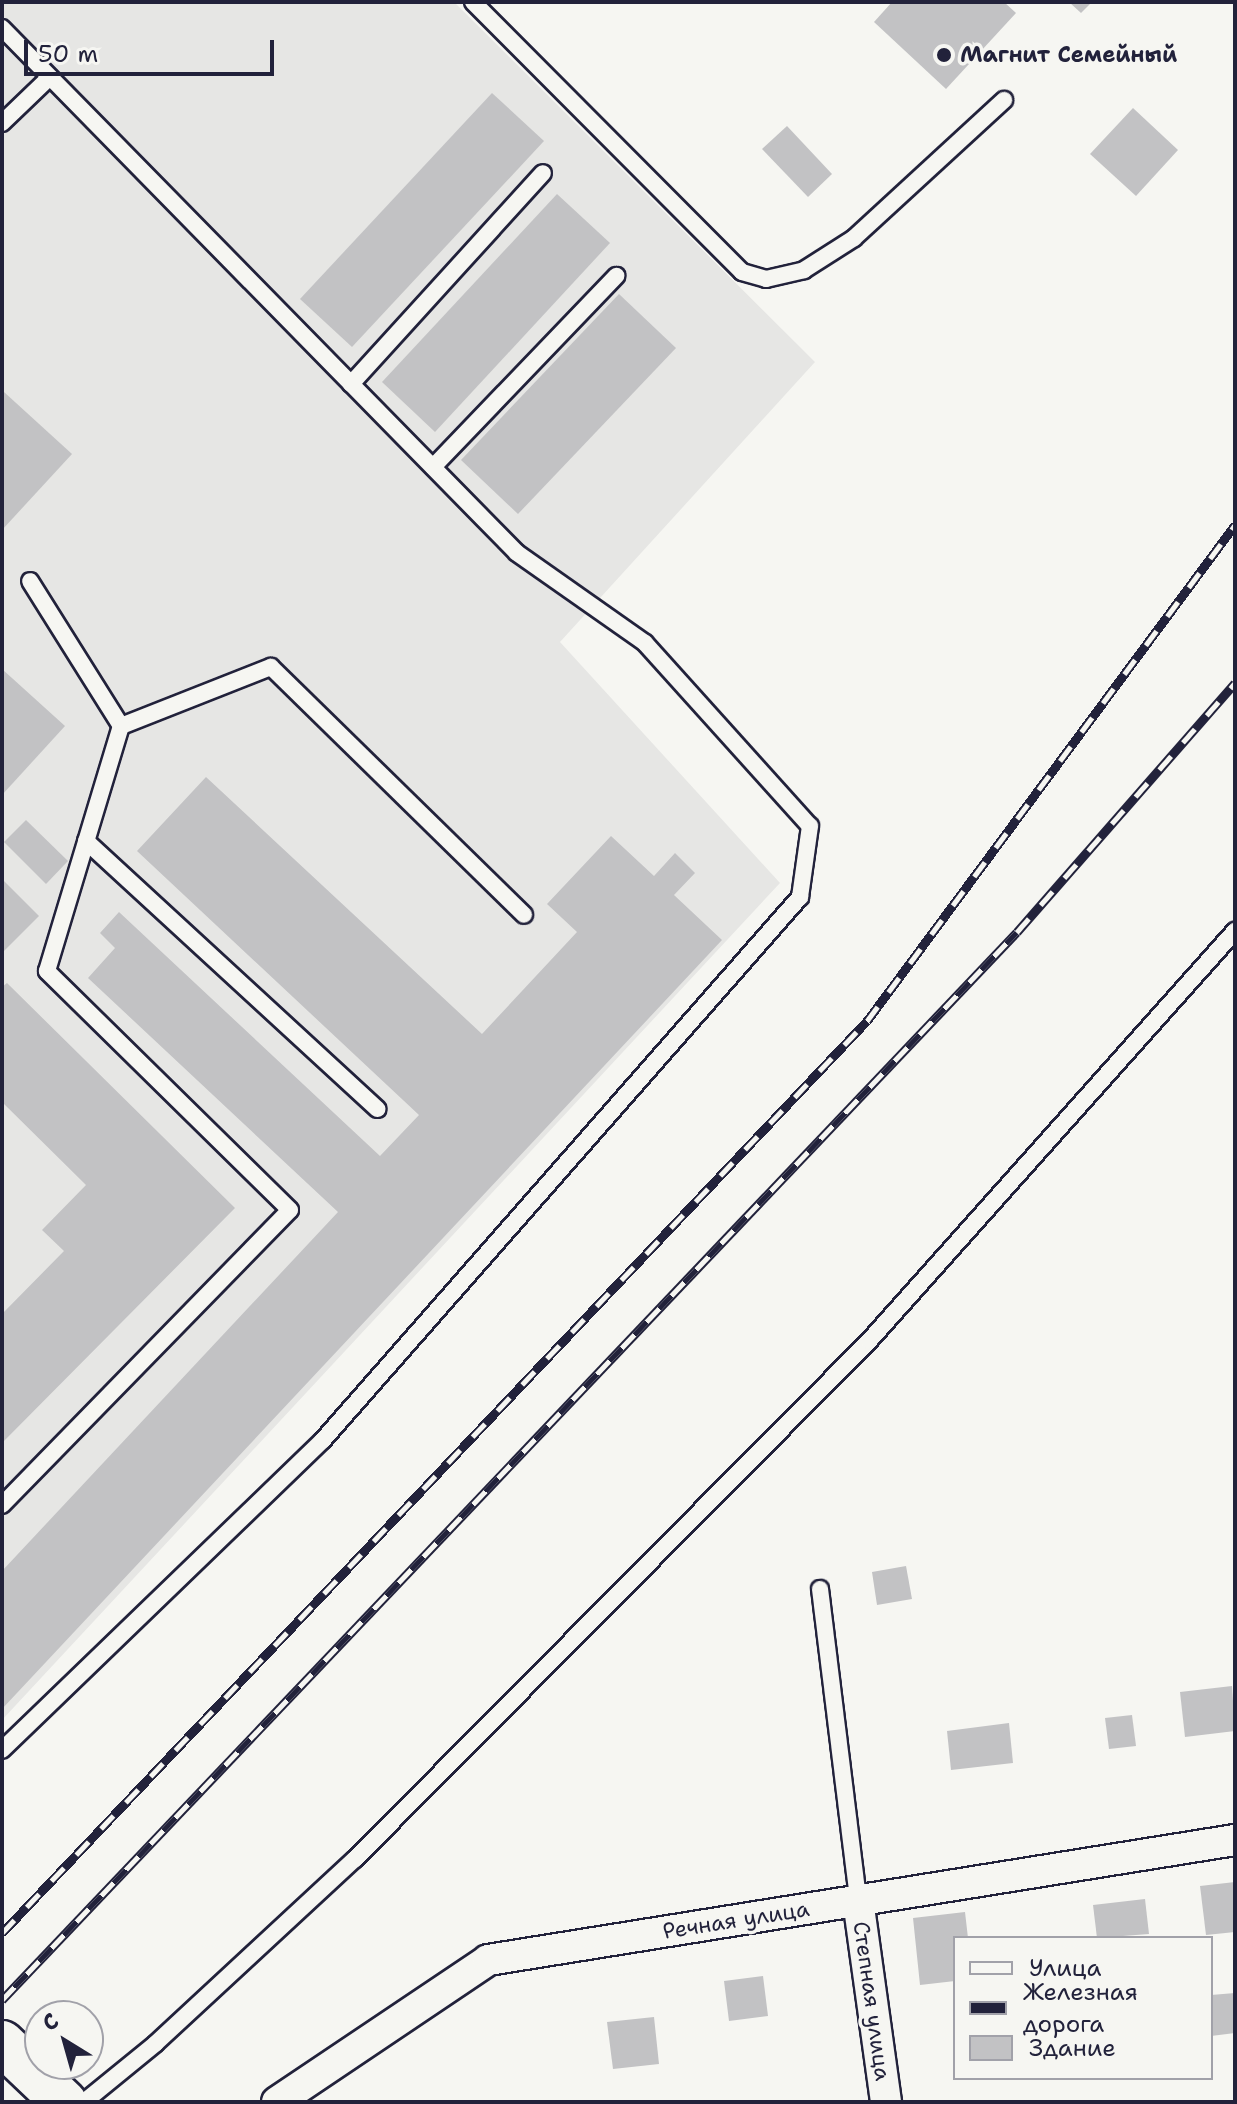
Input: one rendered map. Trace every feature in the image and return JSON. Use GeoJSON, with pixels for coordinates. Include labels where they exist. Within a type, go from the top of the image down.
{"type":"FeatureCollection","features":[{"type":"Feature","properties":{"kind":"main road"},"geometry":{"type":"LineString","coordinates":[[2,2043],[64,2102]]}},
{"type":"Feature","properties":{"kind":"street","name":"Речная улица"},"geometry":{"type":"LineString","coordinates":[[277,2102],[488,1960],[1235,1840]]}},
{"type":"Feature","properties":{"kind":"street","name":"Степная улица"},"geometry":{"type":"LineString","coordinates":[[858,1900],[886,2102]]}},
{"type":"Feature","properties":{"kind":"lane"},"geometry":{"type":"LineString","coordinates":[[473,2],[742,272],[766,279],[804,270],[854,238],[1004,100]]}},
{"type":"Feature","properties":{"kind":"lane"},"geometry":{"type":"LineString","coordinates":[[2,28],[517,553],[645,643],[810,826],[800,897],[323,1440],[2,1750]]}},
{"type":"Feature","properties":{"kind":"lane"},"geometry":{"type":"LineString","coordinates":[[2,123],[50,77]]}},
{"type":"Feature","properties":{"kind":"lane"},"geometry":{"type":"LineString","coordinates":[[351,384],[543,173]]}},
{"type":"Feature","properties":{"kind":"lane"},"geometry":{"type":"LineString","coordinates":[[433,467],[616,276]]}},
{"type":"Feature","properties":{"kind":"lane"},"geometry":{"type":"LineString","coordinates":[[2,1505],[290,1210],[47,971],[121,726],[30,581]]}},
{"type":"Feature","properties":{"kind":"lane"},"geometry":{"type":"LineString","coordinates":[[121,726],[271,667],[524,915]]}},
{"type":"Feature","properties":{"kind":"lane"},"geometry":{"type":"LineString","coordinates":[[86,841],[377,1109]]}},
{"type":"Feature","properties":{"kind":"lane"},"geometry":{"type":"LineString","coordinates":[[84,2102],[155,2044],[355,1859],[869,1341],[1235,931]]}},
{"type":"Feature","properties":{"kind":"lane"},"geometry":{"type":"LineString","coordinates":[[820,1589],[858,1900]]}},
{"type":"Feature","properties":{"kind":"shaded area"},"geometry":{"type":"Polygon","coordinates":[[[2,2],[454,2],[815,362],[560,642],[780,883],[2,1720],[2,2]]]}},
{"type":"Feature","properties":{"kind":"building","name":"Магнит Семейный"},"geometry":{"type":"Polygon","coordinates":[[[892,2],[1004,2],[1016,13],[946,89],[874,22],[892,2]]]}},
{"type":"Feature","properties":{"kind":"building"},"geometry":{"type":"Polygon","coordinates":[[[1069,2],[1092,2],[1081,13],[1069,2]]]}},
{"type":"Feature","properties":{"kind":"building"},"geometry":{"type":"Polygon","coordinates":[[[492,93],[544,141],[352,347],[300,299],[492,93]]]}},
{"type":"Feature","properties":{"kind":"building"},"geometry":{"type":"Polygon","coordinates":[[[1133,108],[1178,150],[1136,196],[1090,154],[1133,108]]]}},
{"type":"Feature","properties":{"kind":"building"},"geometry":{"type":"Polygon","coordinates":[[[787,126],[832,174],[808,197],[762,149],[787,126]]]}},
{"type":"Feature","properties":{"kind":"building"},"geometry":{"type":"Polygon","coordinates":[[[557,194],[610,243],[435,432],[382,382],[557,194]]]}},
{"type":"Feature","properties":{"kind":"building"},"geometry":{"type":"Polygon","coordinates":[[[619,294],[676,348],[518,514],[461,460],[619,294]]]}},
{"type":"Feature","properties":{"kind":"building"},"geometry":{"type":"Polygon","coordinates":[[[4,392],[72,454],[2,530],[2,394],[4,392]]]}},
{"type":"Feature","properties":{"kind":"building"},"geometry":{"type":"Polygon","coordinates":[[[2,669],[65,726],[2,795],[2,669]]]}},
{"type":"Feature","properties":{"kind":"building"},"geometry":{"type":"Polygon","coordinates":[[[206,777],[482,1034],[577,932],[547,904],[611,836],[654,876],[675,853],[695,873],[674,895],[722,940],[2,1709],[2,1571],[338,1212],[88,978],[115,948],[100,933],[119,912],[380,1156],[419,1115],[137,851],[206,777]]]}},
{"type":"Feature","properties":{"kind":"building"},"geometry":{"type":"Polygon","coordinates":[[[26,820],[68,861],[46,884],[4,842],[26,820]]]}},
{"type":"Feature","properties":{"kind":"building"},"geometry":{"type":"Polygon","coordinates":[[[2,879],[39,916],[2,953],[2,879]]]}},
{"type":"Feature","properties":{"kind":"building"},"geometry":{"type":"Polygon","coordinates":[[[7,983],[235,1208],[2,1443],[2,1314],[64,1251],[42,1230],[86,1185],[2,1102],[2,987],[7,983]]]}},
{"type":"Feature","properties":{"kind":"building"},"geometry":{"type":"Polygon","coordinates":[[[906,1566],[912,1599],[877,1605],[872,1572],[906,1566]]]}},
{"type":"Feature","properties":{"kind":"building"},"geometry":{"type":"Polygon","coordinates":[[[1232,1686],[1235,1731],[1185,1737],[1180,1692],[1232,1686]]]}},
{"type":"Feature","properties":{"kind":"building"},"geometry":{"type":"Polygon","coordinates":[[[1132,1715],[1136,1746],[1109,1749],[1105,1718],[1132,1715]]]}},
{"type":"Feature","properties":{"kind":"building"},"geometry":{"type":"Polygon","coordinates":[[[1009,1723],[1013,1763],[951,1770],[947,1731],[1009,1723]]]}},
{"type":"Feature","properties":{"kind":"building"},"geometry":{"type":"Polygon","coordinates":[[[1235,1882],[1235,1932],[1206,1935],[1200,1886],[1235,1882]]]}},
{"type":"Feature","properties":{"kind":"building"},"geometry":{"type":"Polygon","coordinates":[[[1145,1899],[1149,1934],[1097,1936],[1093,1905],[1145,1899]]]}},
{"type":"Feature","properties":{"kind":"building"},"geometry":{"type":"Polygon","coordinates":[[[965,1912],[968,1936],[953,1936],[953,1981],[920,1985],[913,1918],[965,1912]]]}},
{"type":"Feature","properties":{"kind":"building"},"geometry":{"type":"Polygon","coordinates":[[[763,1976],[768,2016],[729,2021],[724,1981],[763,1976]]]}},
{"type":"Feature","properties":{"kind":"building"},"geometry":{"type":"Polygon","coordinates":[[[1235,1993],[1235,2033],[1213,2036],[1213,1995],[1235,1993]]]}},
{"type":"Feature","properties":{"kind":"building"},"geometry":{"type":"Polygon","coordinates":[[[654,2017],[659,2064],[613,2069],[607,2022],[654,2017]]]}},
{"type":"Feature","properties":{"kind":"railway"},"geometry":{"type":"LineString","coordinates":[[2,1933],[867,1021],[1235,525]]}},
{"type":"Feature","properties":{"kind":"railway"},"geometry":{"type":"LineString","coordinates":[[2,2000],[1017,932],[1235,683]]}},
{"type":"Feature","properties":{"kind":"place","name":"Магнит Семейный"},"geometry":{"type":"Point","coordinates":[944,55]}}]}
